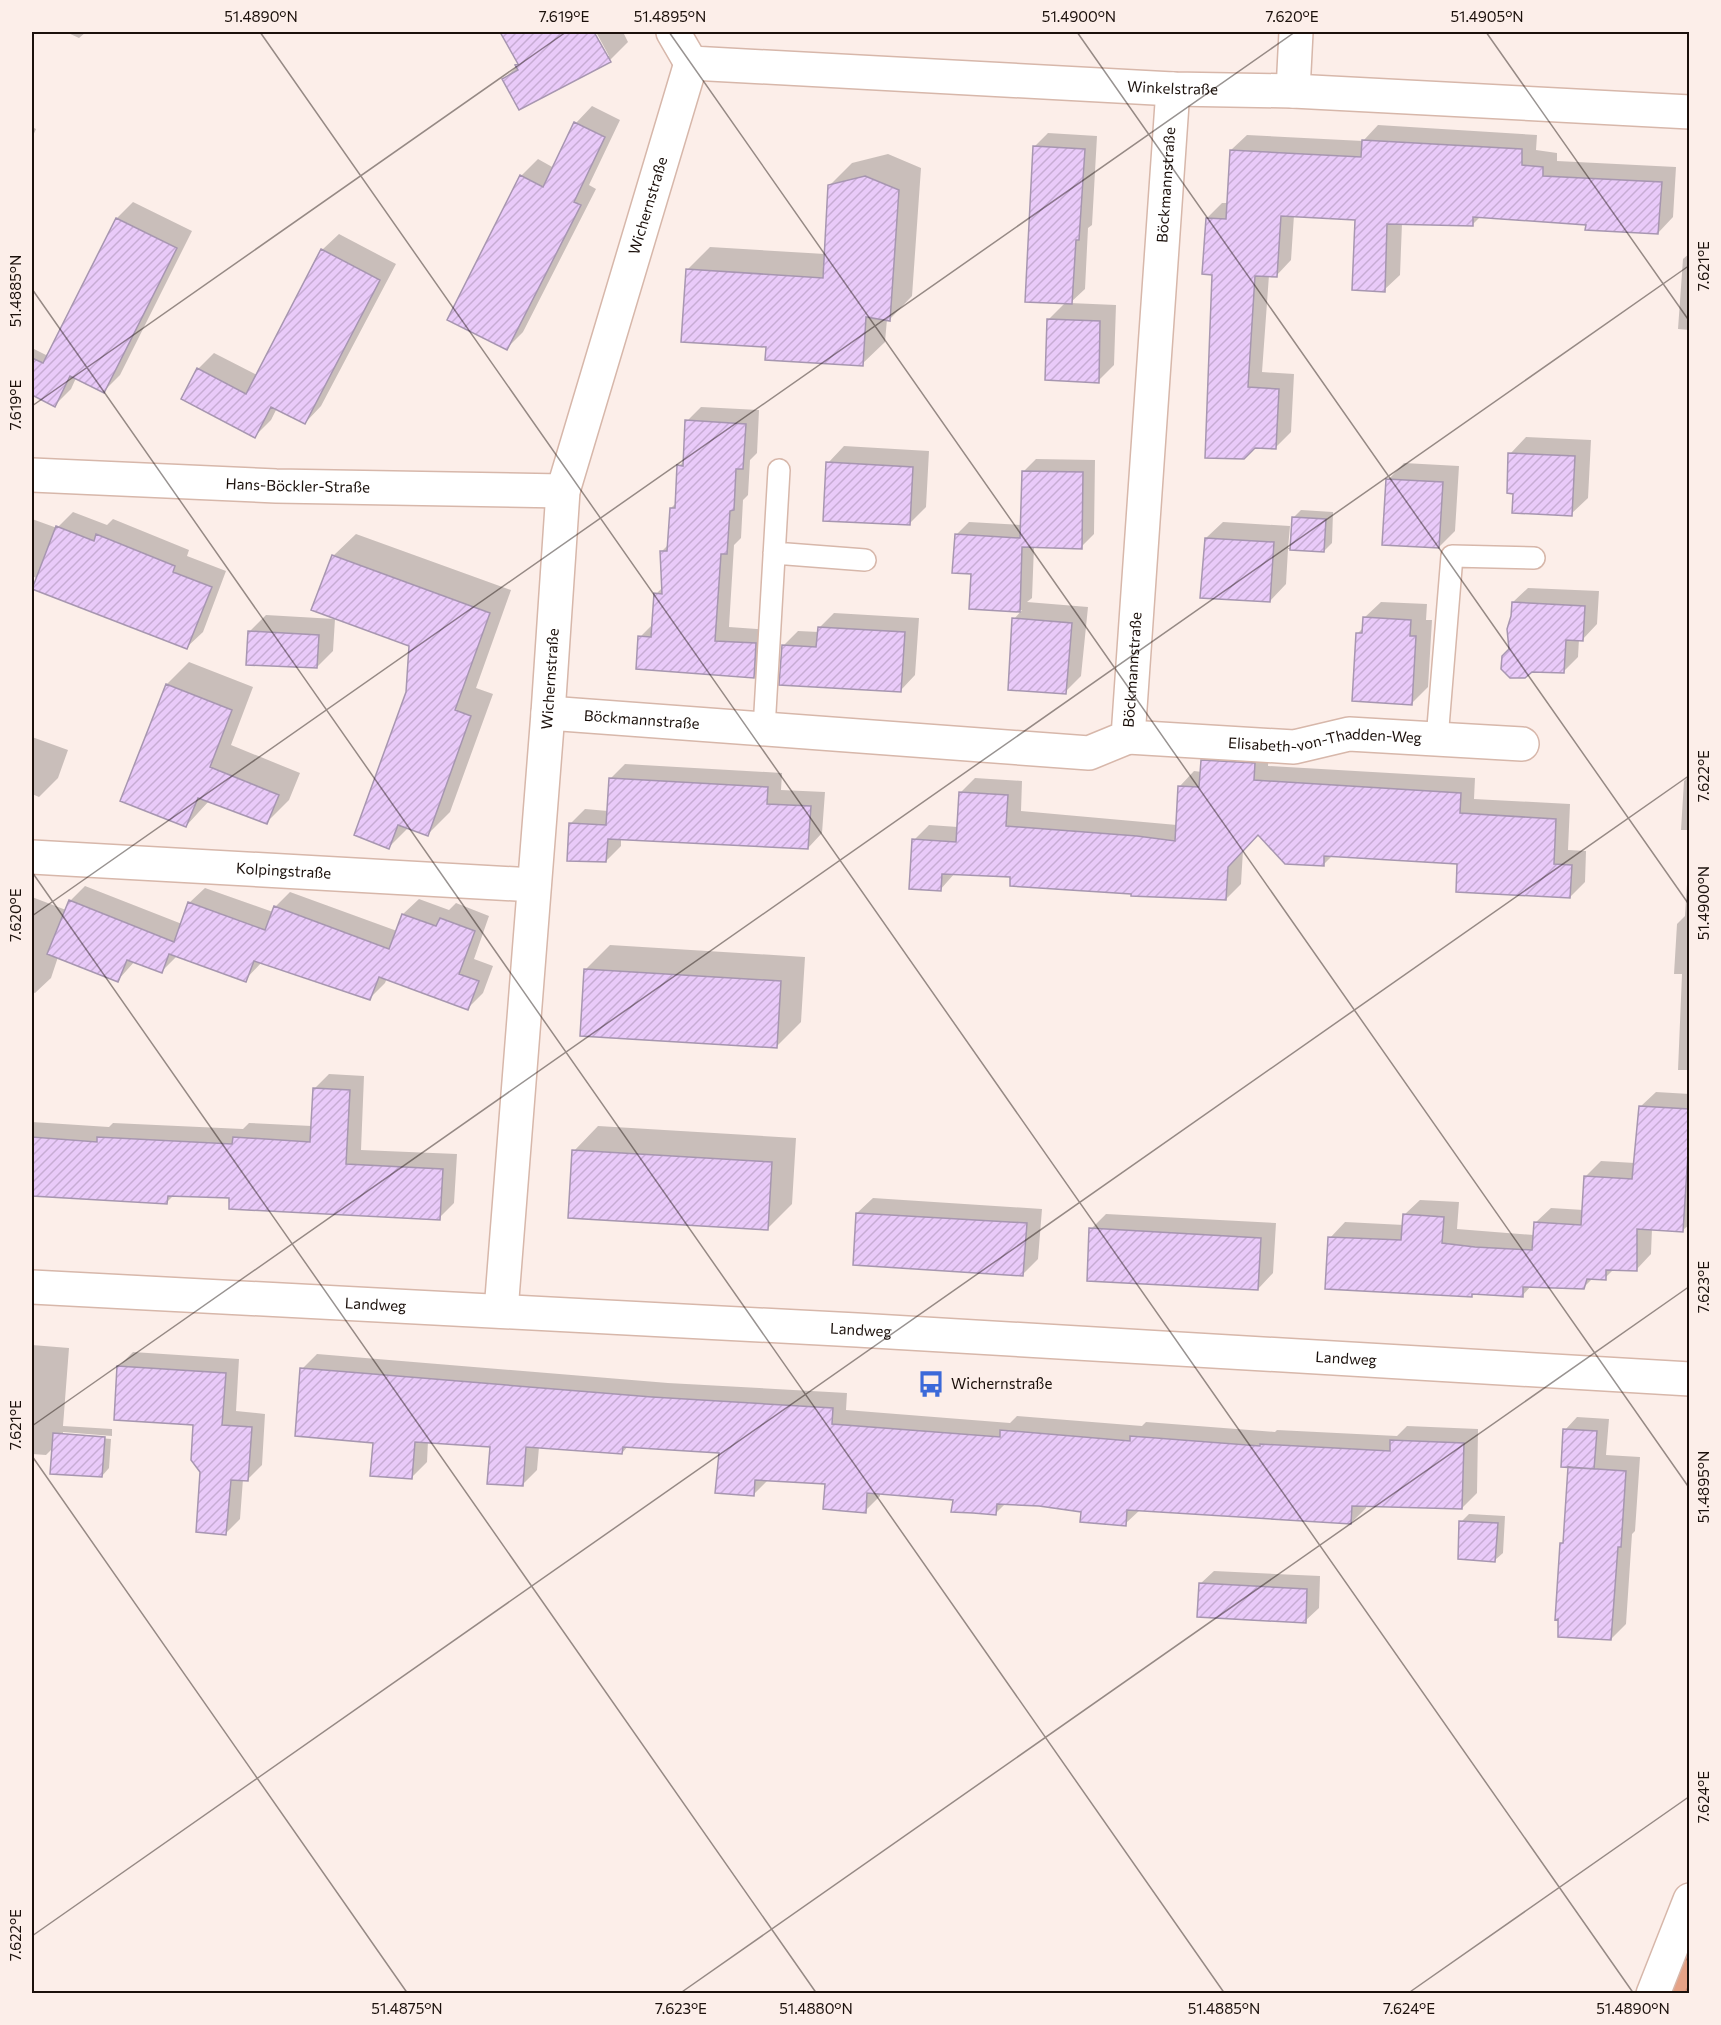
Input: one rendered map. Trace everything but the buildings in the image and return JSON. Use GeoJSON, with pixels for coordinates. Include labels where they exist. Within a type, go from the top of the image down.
{"type":"FeatureCollection","features":[{"type":"Feature","properties":{"kind":"street"},"geometry":{"type":"LineString","coordinates":[[673,32],[691,63]]}},
{"type":"Feature","properties":{"kind":"street"},"geometry":{"type":"LineString","coordinates":[[1293,92],[1296,32]]}},
{"type":"Feature","properties":{"kind":"street","name":"Winkelstraße"},"geometry":{"type":"LineString","coordinates":[[691,63],[1173,89],[1293,92],[1689,112]]}},
{"type":"Feature","properties":{"kind":"street","name":"Wichernstraße"},"geometry":{"type":"LineString","coordinates":[[501,1311],[563,491],[691,63]]}},
{"type":"Feature","properties":{"kind":"street","name":"Böckmannstraße"},"geometry":{"type":"LineString","coordinates":[[548,713],[1089,753],[1128,737],[1173,89]]}},
{"type":"Feature","properties":{"kind":"street","name":"Hans-Böckler-Straße"},"geometry":{"type":"LineString","coordinates":[[32,475],[276,486],[563,491]]}},
{"type":"Feature","properties":{"kind":"street","name":"Elisabeth-von-Thadden-Weg"},"geometry":{"type":"LineString","coordinates":[[1128,737],[1294,747],[1349,734],[1522,744]]}},
{"type":"Feature","properties":{"kind":"street","name":"Kolpingstraße"},"geometry":{"type":"LineString","coordinates":[[32,857],[534,885]]}},
{"type":"Feature","properties":{"kind":"street","name":"Landweg"},"geometry":{"type":"LineString","coordinates":[[32,1287],[501,1311],[1689,1379]]}},
{"type":"Feature","properties":{"kind":"street"},"geometry":{"type":"LineString","coordinates":[[1653,1993],[1689,1900]]}},
{"type":"Feature","properties":{"kind":"lane"},"geometry":{"type":"LineString","coordinates":[[764,729],[779,470]]}},
{"type":"Feature","properties":{"kind":"lane"},"geometry":{"type":"LineString","coordinates":[[774,553],[865,560]]}},
{"type":"Feature","properties":{"kind":"lane"},"geometry":{"type":"LineString","coordinates":[[1437,739],[1452,556],[1534,558]]}},
{"type":"Feature","properties":{"kind":"green space"},"geometry":{"type":"Polygon","coordinates":[[[1689,1900],[1689,1993],[1653,1994],[1689,1900]]]}},
{"type":"Feature","properties":{"kind":"place","name":"Wichernstraße"},"geometry":{"type":"Point","coordinates":[931,1384]}}]}
